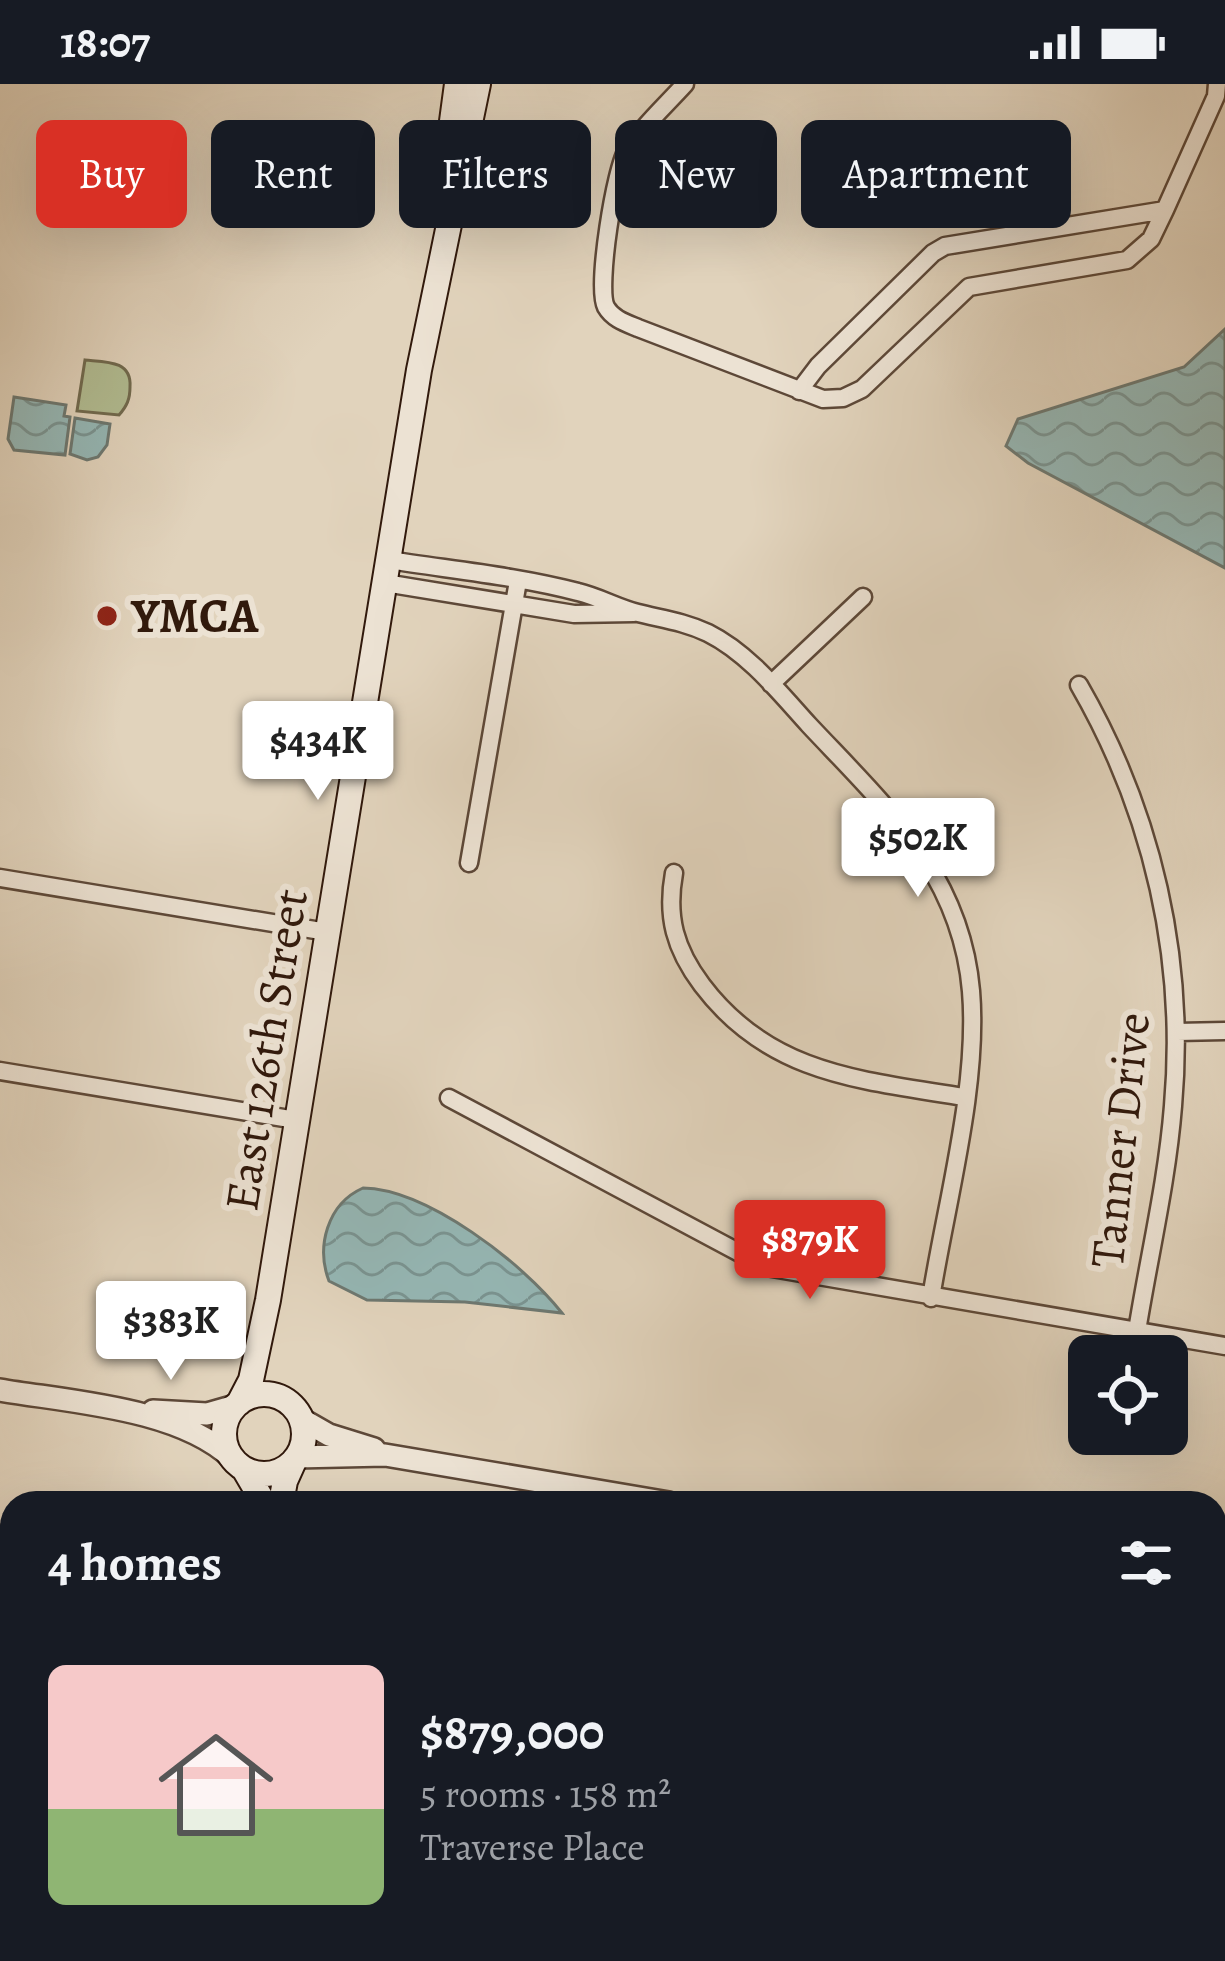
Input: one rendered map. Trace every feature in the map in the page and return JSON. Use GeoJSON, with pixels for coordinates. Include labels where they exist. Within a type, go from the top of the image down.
{"type":"FeatureCollection","features":[{"type":"Feature","properties":{"kind":"main road","name":"East 126th Street"},"geometry":{"type":"LineString","coordinates":[[237,1405],[251,1380],[268,1300],[429,316],[457,84]]}},
{"type":"Feature","properties":{"kind":"main road","name":"East 126th Street"},"geometry":{"type":"LineString","coordinates":[[429,316],[478,84]]}},
{"type":"Feature","properties":{"kind":"main road","name":"East 126th Street"},"geometry":{"type":"LineString","coordinates":[[268,1300],[273,1370],[296,1412]]}},
{"type":"Feature","properties":{"kind":"main road"},"geometry":{"type":"LineString","coordinates":[[256,1491],[224,1436],[237,1405],[267,1394],[296,1412],[303,1441],[285,1491]]}},
{"type":"Feature","properties":{"kind":"main road"},"geometry":{"type":"LineString","coordinates":[[238,1464],[272,1473],[295,1459]]}},
{"type":"Feature","properties":{"kind":"street"},"geometry":{"type":"LineString","coordinates":[[685,84],[625,153],[604,267],[606,307],[638,328],[833,400],[862,389],[970,287],[1127,260],[1151,239],[1216,96],[1217,84]]}},
{"type":"Feature","properties":{"kind":"street"},"geometry":{"type":"LineString","coordinates":[[799,391],[933,253],[955,241],[1165,210]]}},
{"type":"Feature","properties":{"kind":"street"},"geometry":{"type":"LineString","coordinates":[[387,571],[518,581],[578,592],[704,632],[736,652],[770,684],[917,844],[947,899],[965,954],[971,994],[970,1053],[931,1298]]}},
{"type":"Feature","properties":{"kind":"street"},"geometry":{"type":"LineString","coordinates":[[387,571],[514,604],[574,614],[634,613]]}},
{"type":"Feature","properties":{"kind":"street"},"geometry":{"type":"LineString","coordinates":[[469,863],[518,581]]}},
{"type":"Feature","properties":{"kind":"street"},"geometry":{"type":"LineString","coordinates":[[770,684],[863,597]]}},
{"type":"Feature","properties":{"kind":"street","name":"Tanner Drive"},"geometry":{"type":"LineString","coordinates":[[1079,685],[1116,758],[1147,838],[1166,920],[1177,1032],[1169,1144],[1137,1331]]}},
{"type":"Feature","properties":{"kind":"street"},"geometry":{"type":"LineString","coordinates":[[674,873],[669,912],[680,948],[708,993],[747,1032],[781,1054],[820,1070],[964,1097]]}},
{"type":"Feature","properties":{"kind":"street"},"geometry":{"type":"LineString","coordinates":[[0,878],[327,932]]}},
{"type":"Feature","properties":{"kind":"street"},"geometry":{"type":"LineString","coordinates":[[1177,1032],[1225,1031]]}},
{"type":"Feature","properties":{"kind":"street"},"geometry":{"type":"LineString","coordinates":[[0,1071],[296,1120]]}},
{"type":"Feature","properties":{"kind":"street"},"geometry":{"type":"LineString","coordinates":[[449,1098],[766,1267],[1225,1346]]}},
{"type":"Feature","properties":{"kind":"street"},"geometry":{"type":"LineString","coordinates":[[0,1390],[116,1410],[198,1434],[238,1464]]}},
{"type":"Feature","properties":{"kind":"street"},"geometry":{"type":"LineString","coordinates":[[116,1410],[207,1414],[237,1405]]}},
{"type":"Feature","properties":{"kind":"street"},"geometry":{"type":"LineString","coordinates":[[296,1412],[329,1435],[385,1454],[599,1491]]}},
{"type":"Feature","properties":{"kind":"street"},"geometry":{"type":"LineString","coordinates":[[295,1459],[385,1454]]}},
{"type":"Feature","properties":{"kind":"green space"},"geometry":{"type":"Polygon","coordinates":[[[85,360],[116,364],[127,372],[129,395],[119,415],[77,411],[85,360]]]}},
{"type":"Feature","properties":{"kind":"water"},"geometry":{"type":"Polygon","coordinates":[[[1225,329],[1225,568],[1028,463],[1006,446],[1018,419],[1184,367],[1225,329]]]}},
{"type":"Feature","properties":{"kind":"water"},"geometry":{"type":"Polygon","coordinates":[[[14,397],[66,405],[64,416],[70,417],[65,455],[14,450],[8,439],[14,397]]]}},
{"type":"Feature","properties":{"kind":"water"},"geometry":{"type":"Polygon","coordinates":[[[75,418],[110,424],[107,445],[98,457],[87,460],[70,454],[75,418]]]}},
{"type":"Feature","properties":{"kind":"water"},"geometry":{"type":"Polygon","coordinates":[[[363,1188],[416,1201],[472,1232],[523,1273],[562,1313],[465,1302],[367,1300],[329,1281],[324,1254],[328,1228],[341,1204],[363,1188]]]}},
{"type":"Feature","properties":{"kind":"place","name":"YMCA"},"geometry":{"type":"Point","coordinates":[107,616]}}]}
